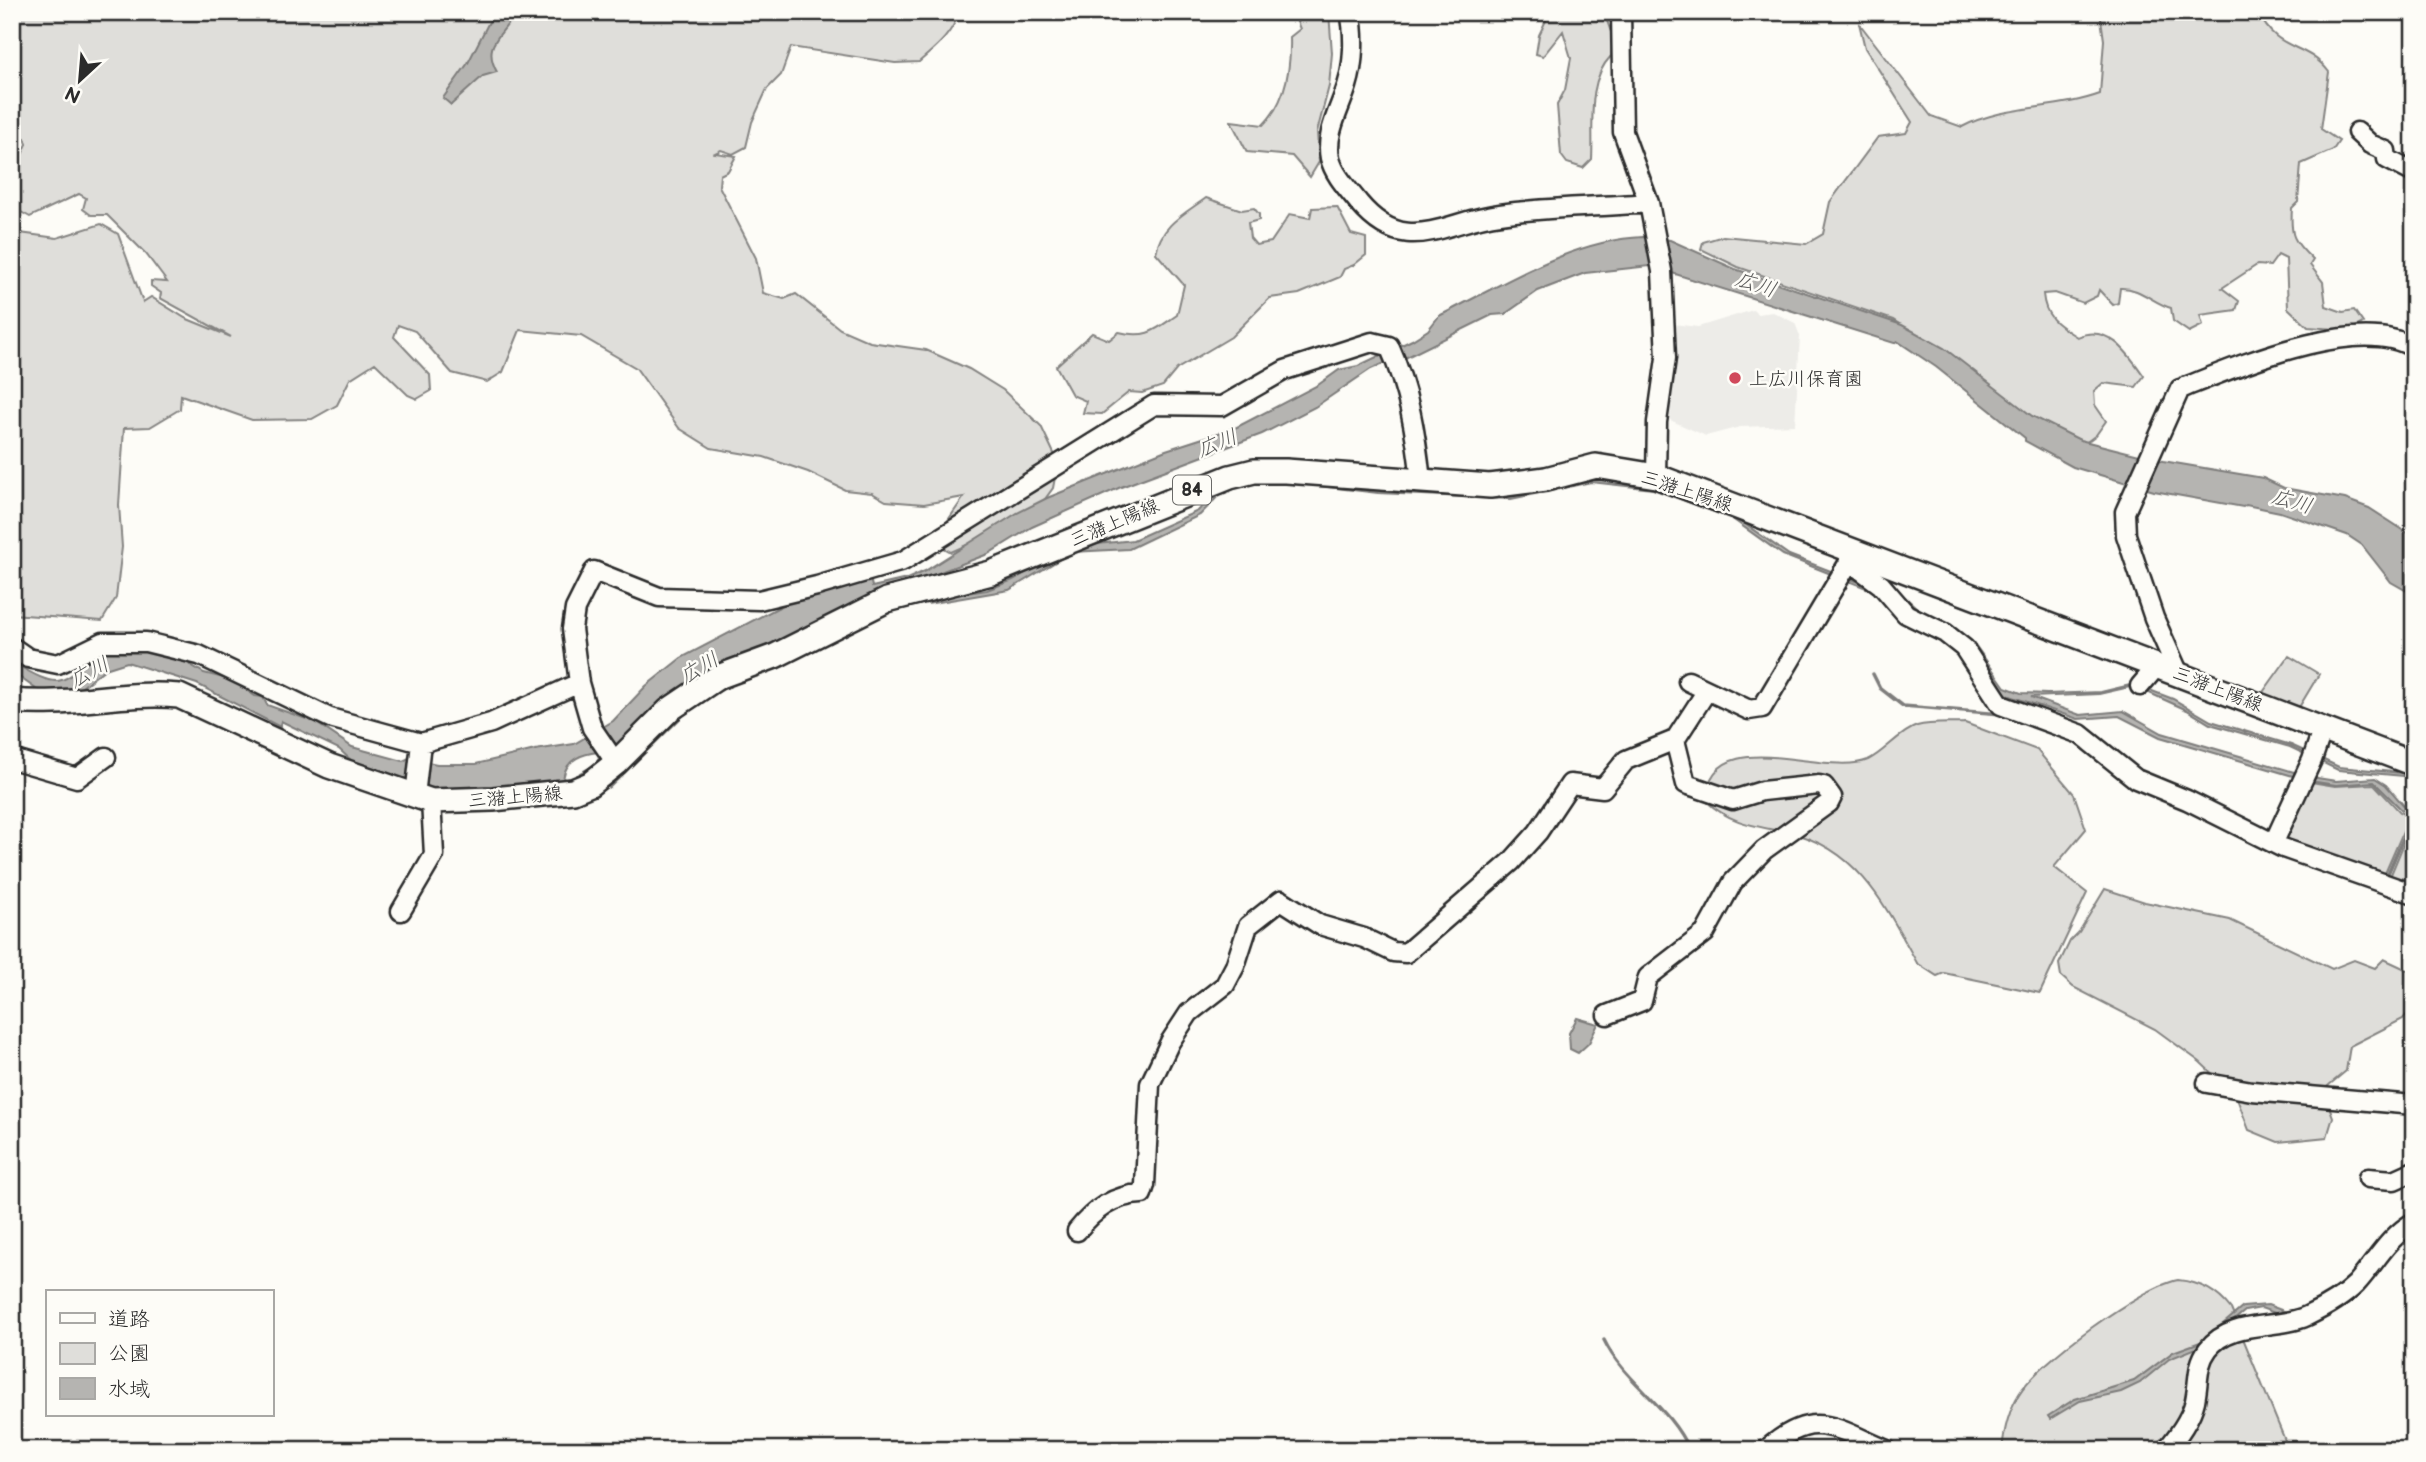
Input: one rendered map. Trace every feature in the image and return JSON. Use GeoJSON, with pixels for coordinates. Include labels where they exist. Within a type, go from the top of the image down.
{"type":"FeatureCollection","features":[{"type":"Feature","properties":{"kind":"main road","name":"三潴上陽線"},"geometry":{"type":"LineString","coordinates":[[12,701],[46,703],[152,694],[179,696],[329,766],[421,794],[493,799],[573,791],[590,784],[669,710],[718,677],[775,656],[887,600],[991,573],[1230,477],[1254,471],[1286,471],[1490,486],[1546,479],[1596,466],[1656,476],[1848,564],[2158,665],[2414,764]]}},
{"type":"Feature","properties":{"kind":"street"},"geometry":{"type":"LineString","coordinates":[[1350,12],[1353,54],[1348,83],[1329,136],[1330,159],[1341,181],[1369,215],[1382,225],[1415,236],[1497,214],[1649,203]]}},
{"type":"Feature","properties":{"kind":"street"},"geometry":{"type":"LineString","coordinates":[[1621,12],[1623,132],[1649,203],[1662,271],[1665,358],[1657,422],[1656,476]]}},
{"type":"Feature","properties":{"kind":"street"},"geometry":{"type":"LineString","coordinates":[[2357,132],[2370,144],[2386,151],[2387,159],[2414,173]]}},
{"type":"Feature","properties":{"kind":"street"},"geometry":{"type":"LineString","coordinates":[[2179,674],[2154,618],[2126,535],[2125,512],[2180,389],[2259,358],[2309,345],[2380,335],[2398,338],[2414,348]]}},
{"type":"Feature","properties":{"kind":"street"},"geometry":{"type":"LineString","coordinates":[[614,760],[592,728],[579,683],[572,629],[575,609],[594,571],[659,597],[760,600],[903,561],[1154,405],[1222,406],[1285,370],[1372,342],[1389,346],[1398,365],[1413,415],[1421,481]]}},
{"type":"Feature","properties":{"kind":"street"},"geometry":{"type":"LineString","coordinates":[[1688,681],[1706,692],[1749,710],[1762,708],[1848,564],[1889,594],[1906,614],[1945,634],[1964,648],[2001,705],[2080,734],[2136,779],[2283,848],[2414,894]]}},
{"type":"Feature","properties":{"kind":"street"},"geometry":{"type":"LineString","coordinates":[[12,647],[28,658],[58,664],[85,649],[119,640],[199,654],[330,718],[421,750],[491,723],[579,683]]}},
{"type":"Feature","properties":{"kind":"street"},"geometry":{"type":"LineString","coordinates":[[2140,686],[2158,665]]}},
{"type":"Feature","properties":{"kind":"street"},"geometry":{"type":"LineString","coordinates":[[1077,1231],[1117,1197],[1142,1194],[1145,1185],[1150,1084],[1181,1023],[1225,985],[1236,966],[1248,926],[1281,900],[1320,925],[1364,937],[1393,952],[1406,953],[1511,862],[1538,832],[1570,785],[1602,788],[1626,760],[1675,740],[1706,692]]}},
{"type":"Feature","properties":{"kind":"street"},"geometry":{"type":"LineString","coordinates":[[2274,842],[2312,760],[2323,728]]}},
{"type":"Feature","properties":{"kind":"street"},"geometry":{"type":"LineString","coordinates":[[1607,1015],[1642,1002],[1648,977],[1705,933],[1721,909],[1733,882],[1764,850],[1829,803],[1832,797],[1824,786],[1819,785],[1762,791],[1733,800],[1713,795],[1686,784],[1675,740]]}},
{"type":"Feature","properties":{"kind":"street"},"geometry":{"type":"LineString","coordinates":[[401,911],[434,855],[421,794],[421,750]]}},
{"type":"Feature","properties":{"kind":"street"},"geometry":{"type":"LineString","coordinates":[[12,759],[77,778],[106,757]]}},
{"type":"Feature","properties":{"kind":"street"},"geometry":{"type":"LineString","coordinates":[[2207,1083],[2252,1091],[2414,1105]]}},
{"type":"Feature","properties":{"kind":"street"},"geometry":{"type":"LineString","coordinates":[[2368,1178],[2394,1181],[2414,1171]]}},
{"type":"Feature","properties":{"kind":"street"},"geometry":{"type":"LineString","coordinates":[[2166,1450],[2178,1436],[2196,1397],[2197,1368],[2209,1348],[2230,1332],[2304,1317],[2328,1305],[2355,1284],[2396,1232],[2414,1222]]}},
{"type":"Feature","properties":{"kind":"street"},"geometry":{"type":"LineString","coordinates":[[1766,1450],[1788,1430],[1807,1424],[1832,1427],[1887,1450]]}},
{"type":"Feature","properties":{"kind":"shaded area","name":"上広川保育園"},"geometry":{"type":"Polygon","coordinates":[[[1753,310],[1757,314],[1773,312],[1795,323],[1800,336],[1795,425],[1740,427],[1706,436],[1670,420],[1673,324],[1698,327],[1753,310]]]}},
{"type":"Feature","properties":{"kind":"green space"},"geometry":{"type":"Polygon","coordinates":[[[12,12],[959,12],[948,34],[919,62],[895,63],[791,47],[781,75],[767,89],[752,122],[746,147],[733,154],[721,150],[715,153],[736,156],[728,171],[720,175],[719,186],[756,258],[763,293],[784,299],[796,294],[840,329],[870,342],[926,350],[969,369],[1003,390],[1041,426],[1058,462],[1053,488],[1045,499],[1007,527],[951,552],[933,542],[964,497],[924,504],[886,501],[872,493],[845,490],[808,472],[764,457],[711,448],[679,428],[636,368],[581,336],[520,330],[503,372],[487,382],[452,373],[415,331],[398,325],[394,337],[430,375],[431,391],[417,399],[408,395],[375,363],[350,379],[337,405],[312,419],[252,420],[181,395],[180,409],[150,427],[124,428],[119,505],[122,547],[116,598],[102,621],[12,614],[12,232],[57,238],[101,224],[118,234],[143,302],[151,297],[185,318],[231,337],[160,298],[161,293],[151,286],[151,281],[167,282],[146,254],[107,215],[91,215],[83,209],[86,198],[79,194],[30,217],[12,207],[12,176],[27,144],[25,138],[12,139],[12,12]]]}},
{"type":"Feature","properties":{"kind":"green space"},"geometry":{"type":"Polygon","coordinates":[[[1293,12],[1329,12],[1332,53],[1329,86],[1317,132],[1319,162],[1310,177],[1292,156],[1247,152],[1231,121],[1263,125],[1277,106],[1288,72],[1290,37],[1300,29],[1293,12]]]}},
{"type":"Feature","properties":{"kind":"green space"},"geometry":{"type":"Polygon","coordinates":[[[1550,12],[1604,12],[1613,38],[1611,56],[1603,66],[1595,91],[1592,159],[1583,168],[1567,163],[1561,155],[1557,105],[1565,90],[1571,58],[1563,31],[1543,56],[1536,54],[1539,35],[1550,12]]]}},
{"type":"Feature","properties":{"kind":"green space"},"geometry":{"type":"Polygon","coordinates":[[[2100,12],[2258,12],[2274,35],[2310,55],[2329,72],[2321,129],[2339,141],[2333,150],[2301,164],[2298,202],[2292,208],[2292,232],[2297,243],[2313,260],[2310,265],[2323,282],[2326,306],[2343,312],[2354,310],[2363,323],[2350,330],[2308,327],[2288,308],[2286,259],[2278,255],[2270,266],[2257,265],[2222,288],[2239,301],[2236,310],[2200,315],[2203,325],[2189,332],[2173,321],[2171,308],[2127,288],[2120,288],[2118,303],[2113,305],[2099,290],[2097,296],[2083,303],[2055,293],[2043,294],[2046,309],[2058,324],[2077,337],[2098,334],[2108,337],[2124,350],[2144,376],[2136,387],[2103,383],[2094,391],[2095,405],[2106,421],[2096,435],[2080,447],[1967,378],[1938,350],[1893,320],[1738,267],[1701,249],[1703,242],[1723,236],[1806,244],[1823,234],[1830,202],[1878,137],[1906,133],[1912,122],[1865,48],[1859,23],[1931,116],[1962,127],[1995,115],[2066,103],[2100,94],[2104,40],[2100,12]]]}},
{"type":"Feature","properties":{"kind":"green space"},"geometry":{"type":"Polygon","coordinates":[[[1206,198],[1242,210],[1254,208],[1259,214],[1259,220],[1248,223],[1250,238],[1256,245],[1271,242],[1290,214],[1310,218],[1312,208],[1337,207],[1351,234],[1366,238],[1366,255],[1344,269],[1340,277],[1299,294],[1270,298],[1231,337],[1177,369],[1163,386],[1142,393],[1129,392],[1102,414],[1083,413],[1086,401],[1072,395],[1056,366],[1092,333],[1109,340],[1119,332],[1144,334],[1177,315],[1184,285],[1156,253],[1168,228],[1206,198]]]}},
{"type":"Feature","properties":{"kind":"green space"},"geometry":{"type":"Polygon","coordinates":[[[2289,656],[2319,674],[2298,709],[2261,695],[2289,656]]]}},
{"type":"Feature","properties":{"kind":"green space"},"geometry":{"type":"Polygon","coordinates":[[[1965,723],[2037,750],[2074,794],[2086,829],[2054,867],[2087,893],[2040,993],[1944,973],[1937,976],[1917,963],[1881,901],[1852,866],[1834,852],[1814,841],[1790,833],[1735,820],[1706,801],[1712,777],[1726,763],[1747,757],[1771,757],[1848,764],[1868,760],[1917,726],[1965,723]]]}},
{"type":"Feature","properties":{"kind":"green space"},"geometry":{"type":"Polygon","coordinates":[[[2311,782],[2335,786],[2374,784],[2400,812],[2410,816],[2383,878],[2286,842],[2285,836],[2311,782]]]}},
{"type":"Feature","properties":{"kind":"green space"},"geometry":{"type":"Polygon","coordinates":[[[2414,819],[2414,889],[2389,879],[2414,819]]]}},
{"type":"Feature","properties":{"kind":"green space"},"geometry":{"type":"Polygon","coordinates":[[[2105,889],[2145,902],[2230,920],[2332,969],[2354,960],[2375,968],[2384,959],[2414,973],[2414,1006],[2403,1019],[2350,1046],[2346,1071],[2323,1090],[2333,1117],[2327,1137],[2278,1142],[2249,1130],[2236,1096],[2200,1062],[2155,1029],[2073,987],[2061,976],[2059,964],[2070,941],[2079,932],[2105,889]]]}},
{"type":"Feature","properties":{"kind":"green space"},"geometry":{"type":"Polygon","coordinates":[[[2178,1280],[2208,1289],[2231,1309],[2289,1450],[2002,1450],[2015,1400],[2047,1363],[2117,1310],[2140,1296],[2178,1280]]]}},
{"type":"Feature","properties":{"kind":"water"},"geometry":{"type":"Polygon","coordinates":[[[494,12],[516,12],[493,47],[491,54],[497,72],[483,76],[451,105],[443,98],[468,63],[494,12]]]}},
{"type":"Feature","properties":{"kind":"water","name":"広川"},"geometry":{"type":"Polygon","coordinates":[[[1643,237],[1670,240],[1735,269],[1902,325],[1944,348],[2032,416],[2080,440],[2163,461],[2263,478],[2284,488],[2345,499],[2369,508],[2414,537],[2414,595],[2391,582],[2362,545],[2347,535],[2280,512],[2154,491],[2073,467],[2025,441],[2025,438],[1936,367],[1897,341],[1894,343],[1650,266],[1585,273],[1538,291],[1505,314],[1492,315],[1399,361],[1392,360],[1371,369],[1315,407],[1262,434],[1121,487],[1032,527],[988,554],[943,571],[781,647],[581,777],[580,773],[596,764],[600,755],[598,752],[591,753],[573,760],[566,770],[563,783],[570,787],[435,791],[354,763],[339,749],[281,721],[280,727],[197,684],[127,662],[105,669],[73,694],[46,696],[12,672],[12,662],[40,677],[59,681],[76,671],[98,649],[128,648],[184,661],[204,673],[232,680],[255,696],[263,697],[267,705],[315,722],[352,747],[403,761],[409,758],[437,764],[476,764],[574,744],[613,721],[646,686],[681,658],[783,605],[870,577],[872,587],[907,579],[1047,498],[1166,450],[1237,427],[1318,385],[1339,370],[1358,366],[1412,340],[1428,330],[1439,316],[1512,278],[1590,246],[1643,237]]]}},
{"type":"Feature","properties":{"kind":"water"},"geometry":{"type":"Polygon","coordinates":[[[1587,478],[1658,486],[1735,517],[1789,555],[1875,588],[1868,563],[1917,608],[1973,642],[2005,687],[2021,693],[2047,694],[2101,692],[2134,684],[2173,699],[2211,721],[2291,745],[2339,767],[2414,774],[2414,777],[2338,770],[2290,747],[2210,724],[2187,710],[2134,686],[2099,694],[2031,697],[2080,715],[2123,711],[2162,733],[2311,777],[2336,781],[2375,778],[2386,785],[2405,807],[2414,810],[2414,813],[2402,810],[2374,782],[2336,785],[2310,781],[2160,737],[2119,716],[2078,719],[2010,696],[2000,690],[1969,645],[1879,593],[1783,555],[1731,518],[1653,489],[1591,482],[1511,499],[1378,493],[1286,482],[1238,485],[1225,489],[1200,515],[1129,549],[1072,552],[1009,590],[928,604],[926,599],[987,590],[1013,580],[1071,547],[1133,540],[1198,511],[1220,486],[1249,479],[1513,495],[1587,478]]]}},
{"type":"Feature","properties":{"kind":"water"},"geometry":{"type":"Polygon","coordinates":[[[1577,1018],[1598,1024],[1589,1043],[1578,1053],[1570,1049],[1569,1033],[1577,1018]]]}},
{"type":"Feature","properties":{"kind":"water"},"geometry":{"type":"Polygon","coordinates":[[[2414,1213],[2414,1218],[2396,1230],[2351,1283],[2315,1308],[2286,1317],[2261,1308],[2245,1311],[2204,1345],[2169,1359],[2140,1383],[2121,1392],[2080,1401],[2050,1419],[2048,1416],[2075,1399],[2134,1381],[2173,1352],[2203,1341],[2243,1307],[2268,1305],[2289,1313],[2319,1302],[2350,1280],[2393,1228],[2414,1213]]]}},
{"type":"Feature","properties":{"kind":"waterway"},"geometry":{"type":"LineString","coordinates":[[766,671],[785,665]]}},
{"type":"Feature","properties":{"kind":"waterway"},"geometry":{"type":"LineString","coordinates":[[1873,674],[1880,688],[1903,706],[2002,714]]}},
{"type":"Feature","properties":{"kind":"waterway"},"geometry":{"type":"LineString","coordinates":[[718,691],[739,681]]}},
{"type":"Feature","properties":{"kind":"waterway"},"geometry":{"type":"LineString","coordinates":[[609,787],[688,710]]}},
{"type":"Feature","properties":{"kind":"waterway"},"geometry":{"type":"LineString","coordinates":[[2386,878],[2414,813]]}},
{"type":"Feature","properties":{"kind":"waterway"},"geometry":{"type":"LineString","coordinates":[[1604,1340],[1623,1369],[1671,1420],[1689,1450]]}},
{"type":"Feature","properties":{"kind":"place","name":"上広川保育園"},"geometry":{"type":"Point","coordinates":[1735,378]}}]}
